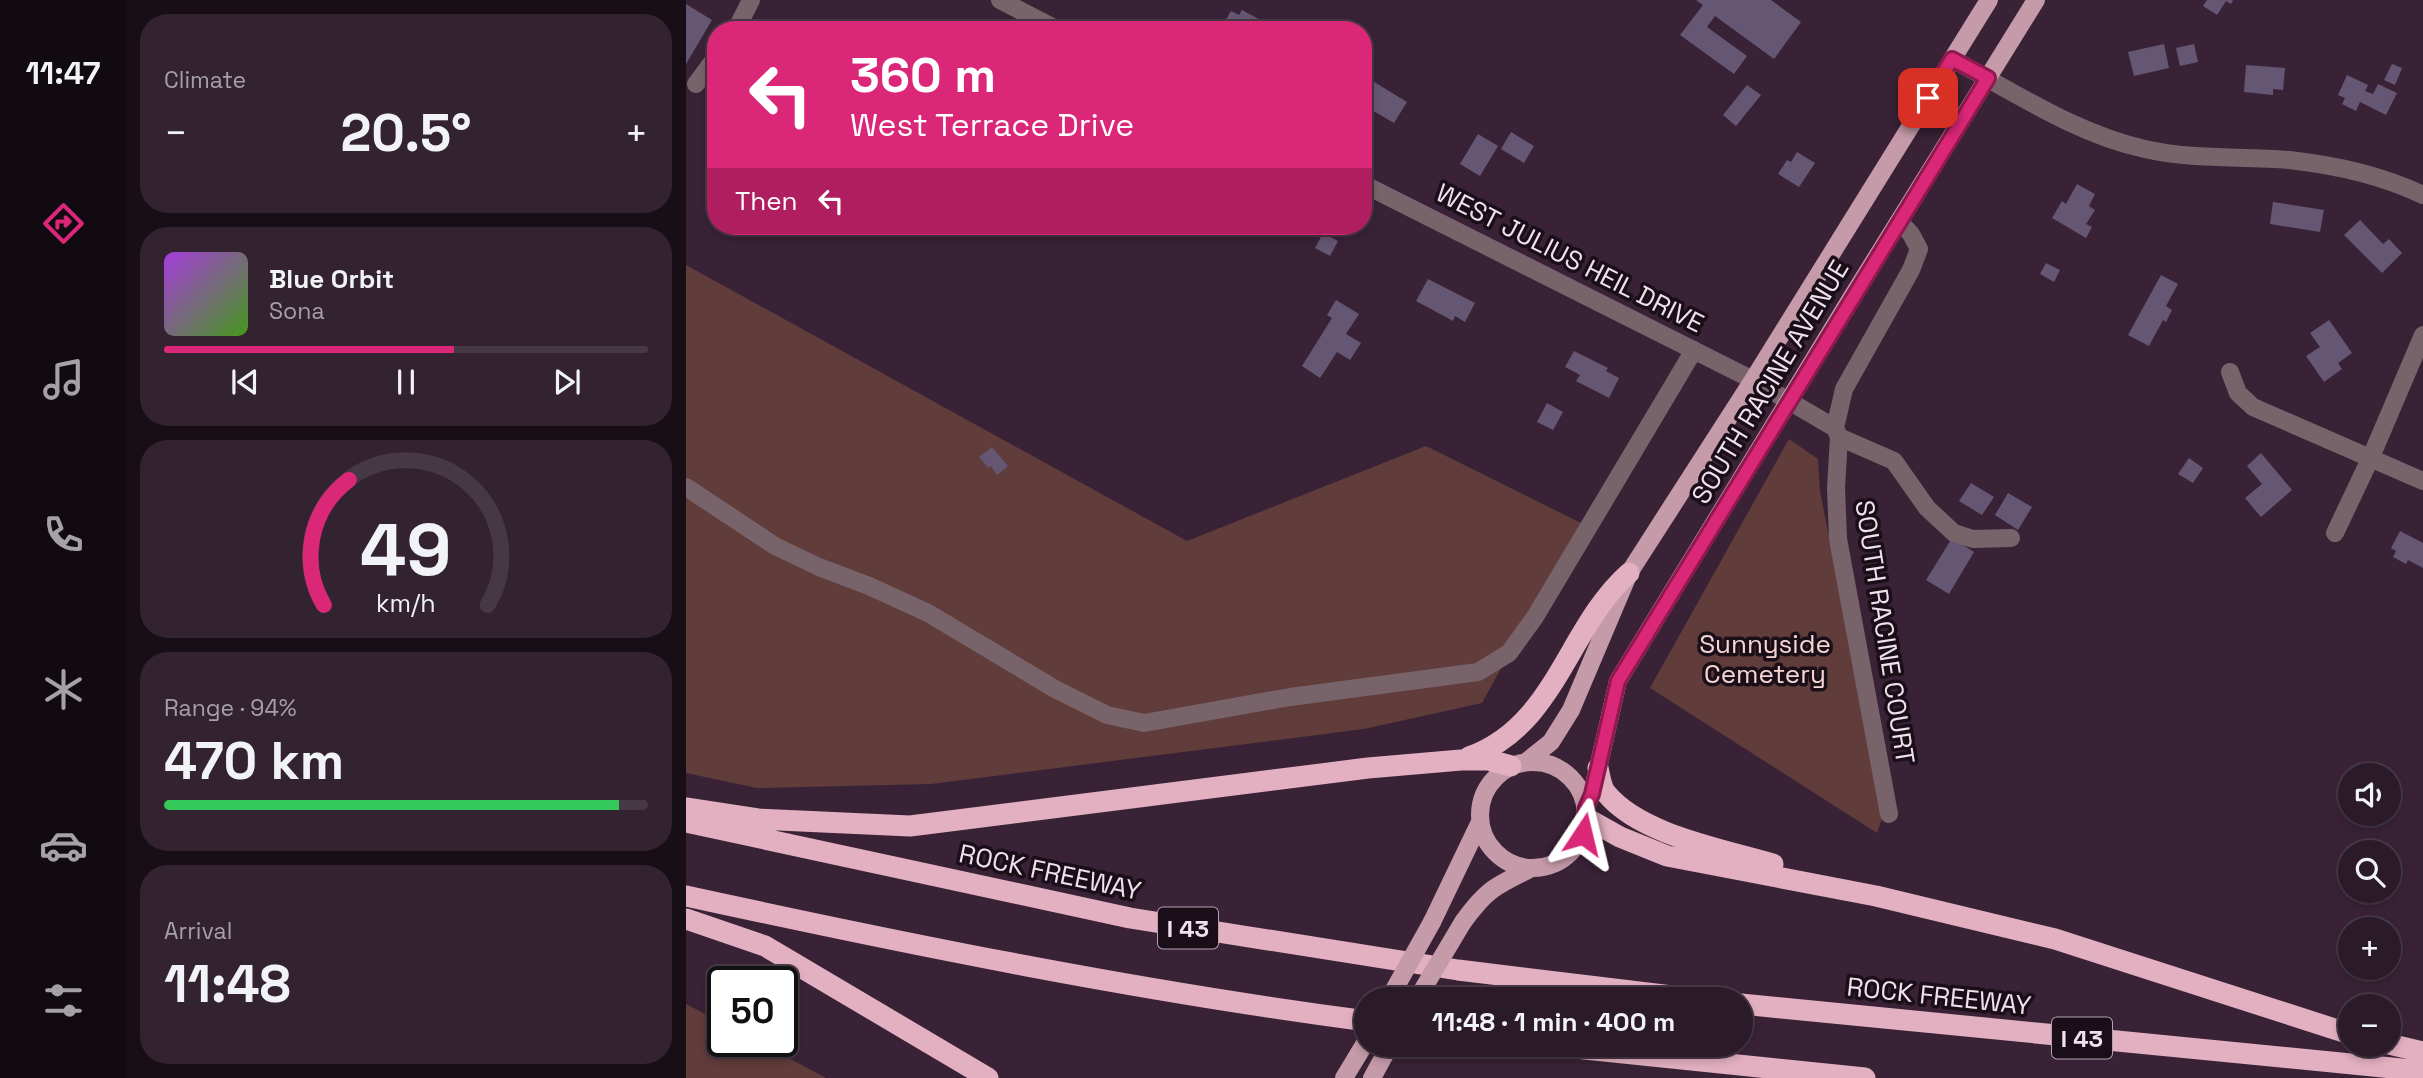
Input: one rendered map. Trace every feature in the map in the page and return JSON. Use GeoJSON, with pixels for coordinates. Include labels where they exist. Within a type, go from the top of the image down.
{"type":"FeatureCollection","features":[{"type":"Feature","properties":{"kind":"highway"},"geometry":{"type":"LineString","coordinates":[[1461,760],[1484,752],[1504,740],[1530,714],[1553,683],[1611,589],[1629,573]]}},
{"type":"Feature","properties":{"kind":"highway"},"geometry":{"type":"LineString","coordinates":[[686,808],[758,818],[910,826],[1368,768],[1461,760],[1519,764]]}},
{"type":"Feature","properties":{"kind":"highway"},"geometry":{"type":"LineString","coordinates":[[1598,768],[1604,792],[1627,814],[1677,837],[1876,895],[2055,939],[2338,1030]]}},
{"type":"Feature","properties":{"kind":"highway"},"geometry":{"type":"LineString","coordinates":[[1586,813],[1620,837],[1667,856],[1876,895]]}},
{"type":"Feature","properties":{"kind":"highway","name":"ROCK FREEWAY"},"geometry":{"type":"LineString","coordinates":[[686,822],[1130,918],[1458,970],[1598,987]]}},
{"type":"Feature","properties":{"kind":"highway"},"geometry":{"type":"LineString","coordinates":[[686,896],[1021,965],[1354,1019]]}},
{"type":"Feature","properties":{"kind":"highway"},"geometry":{"type":"LineString","coordinates":[[686,919],[765,946],[988,1078]]}},
{"type":"Feature","properties":{"kind":"highway","name":"ROCK FREEWAY"},"geometry":{"type":"LineString","coordinates":[[1753,1005],[2423,1072]]}},
{"type":"Feature","properties":{"kind":"highway"},"geometry":{"type":"LineString","coordinates":[[2401,1047],[2423,1052]]}},
{"type":"Feature","properties":{"kind":"highway"},"geometry":{"type":"LineString","coordinates":[[949,1054],[996,1078]]}},
{"type":"Feature","properties":{"kind":"highway"},"geometry":{"type":"LineString","coordinates":[[1662,1057],[1865,1078]]}},
{"type":"Feature","properties":{"kind":"main road","name":"SOUTH RACINE AVENUE"},"geometry":{"type":"LineString","coordinates":[[1519,764],[1550,742],[1572,710],[1629,573],[1753,380],[1989,0]]}},
{"type":"Feature","properties":{"kind":"main road","name":"SOUTH RACINE AVENUE"},"geometry":{"type":"LineString","coordinates":[[1586,813],[1618,681],[2036,0]]}},
{"type":"Feature","properties":{"kind":"main road"},"geometry":{"type":"LineString","coordinates":[[1425,987],[1463,922],[1482,896],[1500,883],[1530,869],[1554,864],[1575,849],[1583,834],[1586,813],[1582,794],[1575,782],[1565,773],[1540,762],[1519,764],[1497,775],[1486,789],[1480,805],[1480,822],[1485,840],[1496,854],[1512,864],[1530,869]]}},
{"type":"Feature","properties":{"kind":"main road"},"geometry":{"type":"LineString","coordinates":[[1396,987],[1432,922],[1480,822]]}},
{"type":"Feature","properties":{"kind":"main road"},"geometry":{"type":"LineString","coordinates":[[1344,1078],[1358,1057]]}},
{"type":"Feature","properties":{"kind":"main road"},"geometry":{"type":"LineString","coordinates":[[1372,1078],[1384,1057]]}},
{"type":"Feature","properties":{"kind":"street"},"geometry":{"type":"LineString","coordinates":[[740,21],[751,0]]}},
{"type":"Feature","properties":{"kind":"street"},"geometry":{"type":"LineString","coordinates":[[1000,0],[1041,21]]}},
{"type":"Feature","properties":{"kind":"street"},"geometry":{"type":"LineString","coordinates":[[1952,59],[2089,131],[2146,149],[2181,155],[2288,160],[2328,165],[2372,176],[2423,195]]}},
{"type":"Feature","properties":{"kind":"street"},"geometry":{"type":"LineString","coordinates":[[696,84],[707,69]]}},
{"type":"Feature","properties":{"kind":"street","name":"WEST JULIUS HEIL DRIVE"},"geometry":{"type":"LineString","coordinates":[[1372,189],[1753,380]]}},
{"type":"Feature","properties":{"kind":"street","name":"SOUTH RACINE COURT"},"geometry":{"type":"LineString","coordinates":[[1889,814],[1838,539],[1836,488],[1837,432],[1844,389],[1911,270],[1919,249],[1899,221]]}},
{"type":"Feature","properties":{"kind":"street"},"geometry":{"type":"LineString","coordinates":[[2335,533],[2423,335]]}},
{"type":"Feature","properties":{"kind":"street"},"geometry":{"type":"LineString","coordinates":[[686,487],[775,546],[819,568],[869,586],[928,613],[1055,689],[1107,715],[1144,723],[1290,697],[1478,672],[1509,653],[1542,605],[1693,350]]}},
{"type":"Feature","properties":{"kind":"street"},"geometry":{"type":"LineString","coordinates":[[2230,372],[2238,393],[2253,407],[2423,481]]}},
{"type":"Feature","properties":{"kind":"street"},"geometry":{"type":"LineString","coordinates":[[1753,380],[1790,400],[1837,432],[1894,461],[1927,508],[1954,533],[1973,539],[2011,538]]}},
{"type":"Feature","properties":{"kind":"green space"},"geometry":{"type":"Polygon","coordinates":[[[686,265],[1187,541],[1426,446],[1581,523],[1482,703],[1364,729],[931,784],[757,788],[686,773],[686,265]]]}},
{"type":"Feature","properties":{"kind":"green space","name":"Sunnyside Cemetery"},"geometry":{"type":"Polygon","coordinates":[[[1789,439],[1818,459],[1820,491],[1883,815],[1877,833],[1650,688],[1789,439]]]}},
{"type":"Feature","properties":{"kind":"green space"},"geometry":{"type":"Polygon","coordinates":[[[686,1004],[707,1015],[707,1057],[787,1057],[826,1078],[686,1078],[686,1004]]]}},
{"type":"Feature","properties":{"kind":"building"},"geometry":{"type":"Polygon","coordinates":[[[1696,0],[1771,0],[1801,22],[1774,59],[1715,16],[1707,27],[1747,56],[1734,74],[1680,35],[1703,5],[1696,0]]]}},
{"type":"Feature","properties":{"kind":"building"},"geometry":{"type":"Polygon","coordinates":[[[2207,0],[2233,0],[2231,4],[2226,1],[2217,15],[2203,6],[2207,0]]]}},
{"type":"Feature","properties":{"kind":"building"},"geometry":{"type":"Polygon","coordinates":[[[686,4],[712,20],[707,21],[707,28],[686,64],[686,4]]]}},
{"type":"Feature","properties":{"kind":"building"},"geometry":{"type":"Polygon","coordinates":[[[1242,10],[1262,21],[1225,21],[1231,11],[1239,15],[1242,10]]]}},
{"type":"Feature","properties":{"kind":"building"},"geometry":{"type":"Polygon","coordinates":[[[2164,44],[2169,68],[2134,76],[2128,52],[2164,44]]]}},
{"type":"Feature","properties":{"kind":"building"},"geometry":{"type":"Polygon","coordinates":[[[2194,44],[2198,62],[2180,66],[2176,48],[2194,44]]]}},
{"type":"Feature","properties":{"kind":"building"},"geometry":{"type":"Polygon","coordinates":[[[2392,64],[2402,68],[2395,85],[2384,80],[2392,64]]]}},
{"type":"Feature","properties":{"kind":"building"},"geometry":{"type":"Polygon","coordinates":[[[2246,65],[2285,68],[2283,90],[2273,89],[2273,95],[2244,92],[2246,65]]]}},
{"type":"Feature","properties":{"kind":"building"},"geometry":{"type":"Polygon","coordinates":[[[2347,75],[2368,85],[2365,91],[2373,94],[2378,84],[2397,93],[2386,115],[2360,102],[2356,111],[2342,104],[2345,98],[2338,95],[2347,75]]]}},
{"type":"Feature","properties":{"kind":"building"},"geometry":{"type":"Polygon","coordinates":[[[1372,81],[1407,102],[1394,123],[1372,110],[1372,81]]]}},
{"type":"Feature","properties":{"kind":"building"},"geometry":{"type":"Polygon","coordinates":[[[1747,85],[1761,95],[1736,126],[1723,115],[1747,85]]]}},
{"type":"Feature","properties":{"kind":"building"},"geometry":{"type":"Polygon","coordinates":[[[1511,132],[1534,146],[1524,163],[1501,149],[1511,132]]]}},
{"type":"Feature","properties":{"kind":"building"},"geometry":{"type":"Polygon","coordinates":[[[1478,134],[1498,146],[1480,176],[1460,164],[1478,134]]]}},
{"type":"Feature","properties":{"kind":"building"},"geometry":{"type":"Polygon","coordinates":[[[1797,152],[1815,163],[1799,187],[1778,174],[1787,160],[1791,162],[1797,152]]]}},
{"type":"Feature","properties":{"kind":"building"},"geometry":{"type":"Polygon","coordinates":[[[2077,184],[2095,194],[2089,206],[2095,210],[2086,224],[2092,227],[2086,238],[2052,218],[2062,201],[2066,204],[2077,184]]]}},
{"type":"Feature","properties":{"kind":"building"},"geometry":{"type":"Polygon","coordinates":[[[2273,202],[2324,210],[2320,232],[2270,224],[2273,202]]]}},
{"type":"Feature","properties":{"kind":"building"},"geometry":{"type":"Polygon","coordinates":[[[2360,220],[2383,244],[2389,239],[2402,253],[2382,273],[2344,235],[2360,220]]]}},
{"type":"Feature","properties":{"kind":"building"},"geometry":{"type":"Polygon","coordinates":[[[1322,235],[1338,241],[1330,256],[1315,248],[1322,235]]]}},
{"type":"Feature","properties":{"kind":"building"},"geometry":{"type":"Polygon","coordinates":[[[2046,263],[2060,270],[2054,282],[2040,274],[2046,263]]]}},
{"type":"Feature","properties":{"kind":"building"},"geometry":{"type":"Polygon","coordinates":[[[2161,275],[2178,284],[2166,306],[2172,310],[2166,322],[2163,320],[2149,346],[2128,335],[2161,275]]]}},
{"type":"Feature","properties":{"kind":"building"},"geometry":{"type":"Polygon","coordinates":[[[1428,279],[1475,303],[1465,322],[1455,316],[1453,321],[1416,301],[1428,279]]]}},
{"type":"Feature","properties":{"kind":"building"},"geometry":{"type":"Polygon","coordinates":[[[1336,300],[1359,314],[1346,334],[1361,343],[1350,360],[1337,352],[1320,378],[1302,366],[1332,318],[1327,315],[1336,300]]]}},
{"type":"Feature","properties":{"kind":"building"},"geometry":{"type":"Polygon","coordinates":[[[2329,320],[2352,353],[2338,363],[2342,369],[2324,382],[2306,356],[2320,347],[2310,333],[2329,320]]]}},
{"type":"Feature","properties":{"kind":"building"},"geometry":{"type":"Polygon","coordinates":[[[1574,351],[1608,368],[1606,371],[1619,378],[1609,398],[1576,381],[1580,375],[1565,367],[1574,351]]]}},
{"type":"Feature","properties":{"kind":"building"},"geometry":{"type":"Polygon","coordinates":[[[1547,403],[1563,412],[1553,430],[1537,422],[1547,403]]]}},
{"type":"Feature","properties":{"kind":"building"},"geometry":{"type":"Polygon","coordinates":[[[992,447],[1008,466],[997,475],[991,466],[988,468],[979,457],[992,447]]]}},
{"type":"Feature","properties":{"kind":"building"},"geometry":{"type":"Polygon","coordinates":[[[2261,453],[2292,490],[2261,517],[2245,498],[2262,484],[2247,466],[2261,453]]]}},
{"type":"Feature","properties":{"kind":"building"},"geometry":{"type":"Polygon","coordinates":[[[2189,458],[2203,468],[2193,483],[2178,474],[2189,458]]]}},
{"type":"Feature","properties":{"kind":"building"},"geometry":{"type":"Polygon","coordinates":[[[1971,483],[1994,497],[1982,515],[1959,501],[1971,483]]]}},
{"type":"Feature","properties":{"kind":"building"},"geometry":{"type":"Polygon","coordinates":[[[2008,493],[2032,507],[2018,530],[1995,515],[2008,493]]]}},
{"type":"Feature","properties":{"kind":"building"},"geometry":{"type":"Polygon","coordinates":[[[2400,531],[2423,543],[2423,568],[2408,560],[2406,564],[2393,557],[2396,551],[2391,548],[2400,531]]]}},
{"type":"Feature","properties":{"kind":"building"},"geometry":{"type":"Polygon","coordinates":[[[1952,538],[1974,552],[1949,594],[1926,580],[1952,538]]]}},
{"type":"Feature","properties":{"kind":"route"},"geometry":{"type":"LineString","coordinates":[[1583,834],[1586,808],[1592,794],[1618,681],[1988,78],[1952,59],[1928,98]]}}]}
